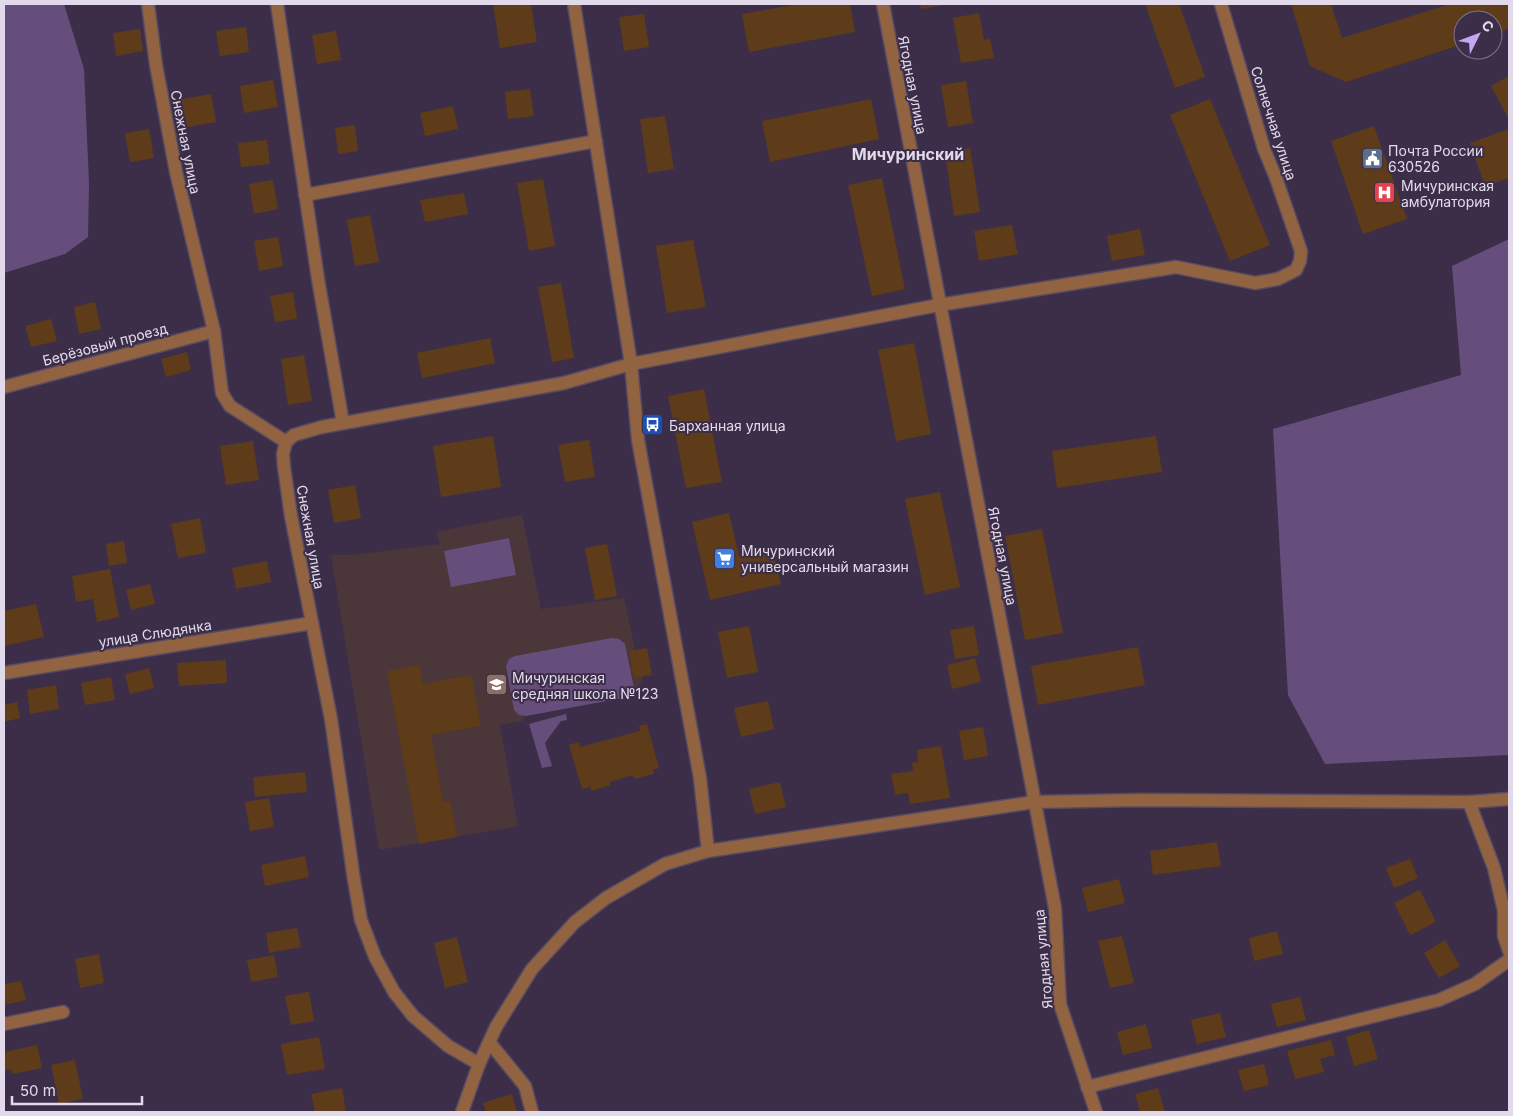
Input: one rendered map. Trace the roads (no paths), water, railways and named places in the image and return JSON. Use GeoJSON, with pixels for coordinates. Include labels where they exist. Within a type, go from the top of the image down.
{"type":"FeatureCollection","features":[{"type":"Feature","properties":{"kind":"street","name":"Снежная улица"},"geometry":{"type":"LineString","coordinates":[[148,4],[156,65],[176,172],[214,331],[222,393],[230,406],[286,442],[283,454],[284,467],[331,719],[361,920],[375,957],[394,992],[413,1016],[448,1046],[479,1064]]}},
{"type":"Feature","properties":{"kind":"street"},"geometry":{"type":"LineString","coordinates":[[277,4],[318,279],[343,423]]}},
{"type":"Feature","properties":{"kind":"street"},"geometry":{"type":"LineString","coordinates":[[574,4],[631,364],[638,440],[700,778],[708,851]]}},
{"type":"Feature","properties":{"kind":"street","name":"Ягодная улица"},"geometry":{"type":"LineString","coordinates":[[883,4],[1055,908],[1060,1004],[1096,1112]]}},
{"type":"Feature","properties":{"kind":"street","name":"Солнечная улица"},"geometry":{"type":"LineString","coordinates":[[939,305],[1176,267],[1255,283],[1278,280],[1296,270],[1300,261],[1301,251],[1264,149],[1221,4]]}},
{"type":"Feature","properties":{"kind":"street"},"geometry":{"type":"LineString","coordinates":[[305,195],[596,141]]}},
{"type":"Feature","properties":{"kind":"street"},"geometry":{"type":"LineString","coordinates":[[286,442],[294,435],[305,431],[343,423],[564,383],[631,364],[939,305]]}},
{"type":"Feature","properties":{"kind":"street","name":"Берёзовый проезд"},"geometry":{"type":"LineString","coordinates":[[4,387],[214,331]]}},
{"type":"Feature","properties":{"kind":"street","name":"улица Слюдянка"},"geometry":{"type":"LineString","coordinates":[[4,673],[312,623]]}},
{"type":"Feature","properties":{"kind":"street"},"geometry":{"type":"LineString","coordinates":[[462,1112],[479,1064],[496,1027],[532,969],[575,922],[606,898],[665,864],[708,851],[1034,802],[1149,800],[1468,802],[1509,798]]}},
{"type":"Feature","properties":{"kind":"street"},"geometry":{"type":"LineString","coordinates":[[1468,802],[1494,868],[1504,911],[1504,936],[1509,951]]}},
{"type":"Feature","properties":{"kind":"street"},"geometry":{"type":"LineString","coordinates":[[1087,1087],[1439,1000],[1475,984],[1509,960]]}},
{"type":"Feature","properties":{"kind":"street"},"geometry":{"type":"LineString","coordinates":[[4,1024],[63,1012]]}},
{"type":"Feature","properties":{"kind":"street"},"geometry":{"type":"LineString","coordinates":[[490,1043],[526,1086],[532,1112]]}},
{"type":"Feature","properties":{"kind":"place","name":"Почта России 630526"},"geometry":{"type":"Point","coordinates":[1372,158]}},
{"type":"Feature","properties":{"kind":"place","name":"Мичуринская амбулатория"},"geometry":{"type":"Point","coordinates":[1385,193]}},
{"type":"Feature","properties":{"kind":"place","name":"Барханная улица"},"geometry":{"type":"Point","coordinates":[653,425]}},
{"type":"Feature","properties":{"kind":"place","name":"Мичуринский универсальный магазин"},"geometry":{"type":"Point","coordinates":[725,558]}},
{"type":"Feature","properties":{"kind":"place","name":"Мичуринская средняя школа №123"},"geometry":{"type":"Point","coordinates":[496,685]}},
{"type":"Feature","properties":{"kind":"district","name":"Мичуринский"},"geometry":{"type":"Point","coordinates":[908,154]}}]}
